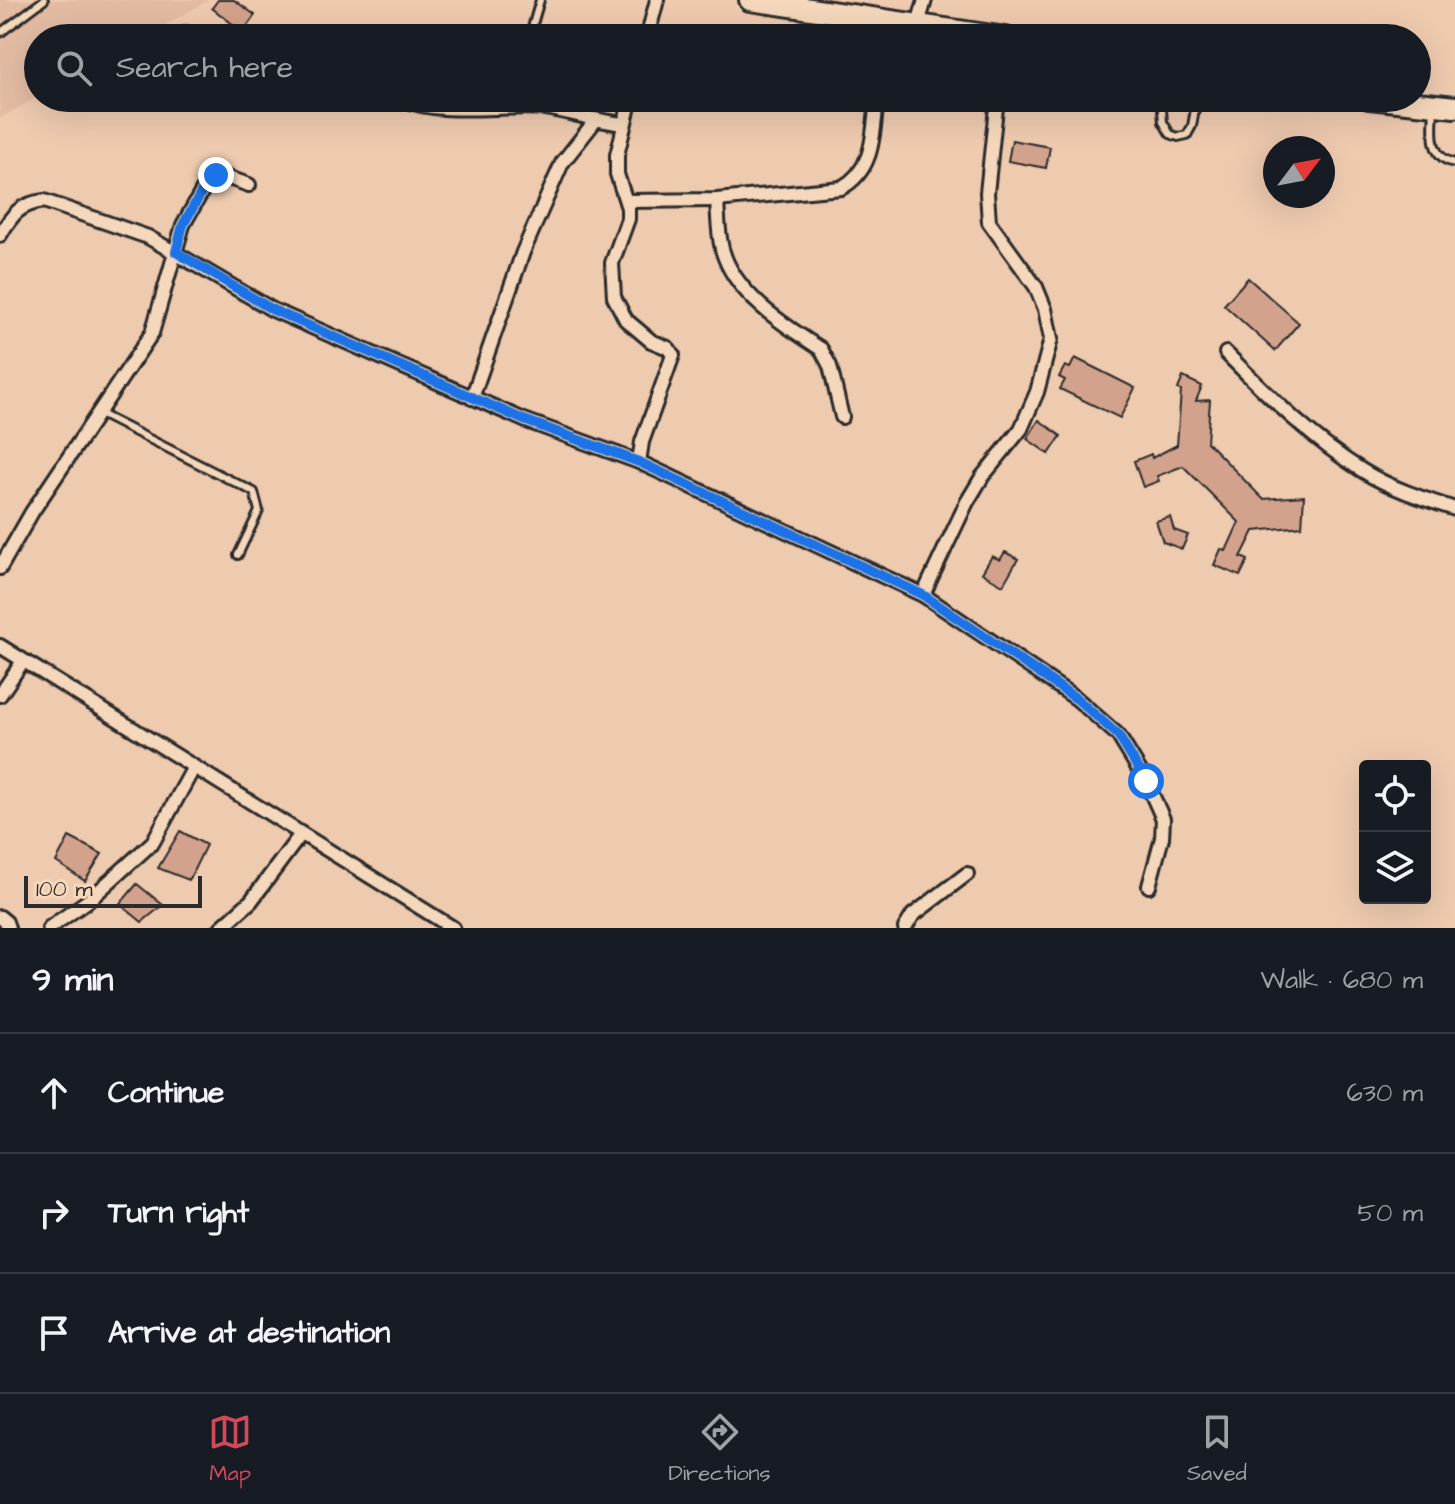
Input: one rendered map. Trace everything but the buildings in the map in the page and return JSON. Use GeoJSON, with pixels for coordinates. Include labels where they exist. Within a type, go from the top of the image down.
{"type":"FeatureCollection","features":[{"type":"Feature","properties":{"kind":"highway"},"geometry":{"type":"LineString","coordinates":[[750,0],[918,24]]}},
{"type":"Feature","properties":{"kind":"street"},"geometry":{"type":"LineString","coordinates":[[651,24],[657,0]]}},
{"type":"Feature","properties":{"kind":"street"},"geometry":{"type":"LineString","coordinates":[[918,24],[925,0]]}},
{"type":"Feature","properties":{"kind":"street"},"geometry":{"type":"LineString","coordinates":[[560,112],[595,121],[624,124]]}},
{"type":"Feature","properties":{"kind":"street"},"geometry":{"type":"LineString","coordinates":[[627,112],[617,155],[617,174],[628,219],[612,263],[614,297],[626,320],[651,341],[668,348],[673,355],[642,442],[639,462]]}},
{"type":"Feature","properties":{"kind":"street"},"geometry":{"type":"LineString","coordinates":[[626,201],[717,200],[832,191],[853,182],[861,172],[871,150],[875,112]]}},
{"type":"Feature","properties":{"kind":"street"},"geometry":{"type":"LineString","coordinates":[[923,595],[967,502],[982,477],[1021,429],[1037,392],[1051,339],[1045,309],[1036,287],[989,222],[987,193],[996,112]]}},
{"type":"Feature","properties":{"kind":"street"},"geometry":{"type":"LineString","coordinates":[[472,398],[523,252],[562,163],[595,121]]}},
{"type":"Feature","properties":{"kind":"street"},"geometry":{"type":"LineString","coordinates":[[0,568],[32,512],[152,333],[183,225],[209,179],[220,175],[249,185]]}},
{"type":"Feature","properties":{"kind":"street"},"geometry":{"type":"LineString","coordinates":[[717,200],[722,250],[736,277],[755,299],[821,349],[827,358],[842,417]]}},
{"type":"Feature","properties":{"kind":"street"},"geometry":{"type":"LineString","coordinates":[[0,235],[16,210],[44,201],[148,237],[273,310],[472,398],[639,462],[923,595],[1077,699],[1118,735],[1146,781],[1163,819],[1162,838],[1149,886]]}},
{"type":"Feature","properties":{"kind":"street"},"geometry":{"type":"LineString","coordinates":[[1226,353],[1287,415],[1364,472],[1422,499],[1455,509]]}},
{"type":"Feature","properties":{"kind":"street"},"geometry":{"type":"LineString","coordinates":[[0,646],[453,928]]}},
{"type":"Feature","properties":{"kind":"street"},"geometry":{"type":"LineString","coordinates":[[0,695],[23,661]]}},
{"type":"Feature","properties":{"kind":"street"},"geometry":{"type":"LineString","coordinates":[[49,928],[89,900],[153,842],[194,767]]}},
{"type":"Feature","properties":{"kind":"street"},"geometry":{"type":"LineString","coordinates":[[221,928],[251,901],[301,834]]}},
{"type":"Feature","properties":{"kind":"street"},"geometry":{"type":"LineString","coordinates":[[905,928],[913,915],[967,874]]}},
{"type":"Feature","properties":{"kind":"street"},"geometry":{"type":"LineString","coordinates":[[0,917],[8,928]]}},
{"type":"Feature","properties":{"kind":"lane"},"geometry":{"type":"LineString","coordinates":[[0,33],[44,0]]}},
{"type":"Feature","properties":{"kind":"lane"},"geometry":{"type":"LineString","coordinates":[[533,24],[540,0]]}},
{"type":"Feature","properties":{"kind":"lane"},"geometry":{"type":"LineString","coordinates":[[1445,106],[1433,138],[1441,159],[1455,163]]}},
{"type":"Feature","properties":{"kind":"lane"},"geometry":{"type":"LineString","coordinates":[[1162,112],[1163,122],[1170,134],[1178,137],[1187,135],[1194,112]]}},
{"type":"Feature","properties":{"kind":"lane"},"geometry":{"type":"LineString","coordinates":[[98,413],[254,492],[259,511],[238,555]]}},
{"type":"Feature","properties":{"kind":"shaded area"},"geometry":{"type":"Polygon","coordinates":[[[0,0],[209,0],[167,24],[24,24],[24,105],[0,118],[0,0]]]}},
{"type":"Feature","properties":{"kind":"route"},"geometry":{"type":"LineString","coordinates":[[216,175],[209,179],[183,225],[176,252],[273,310],[524,420],[639,462],[923,595],[1077,699],[1118,735],[1146,781]]}}]}
